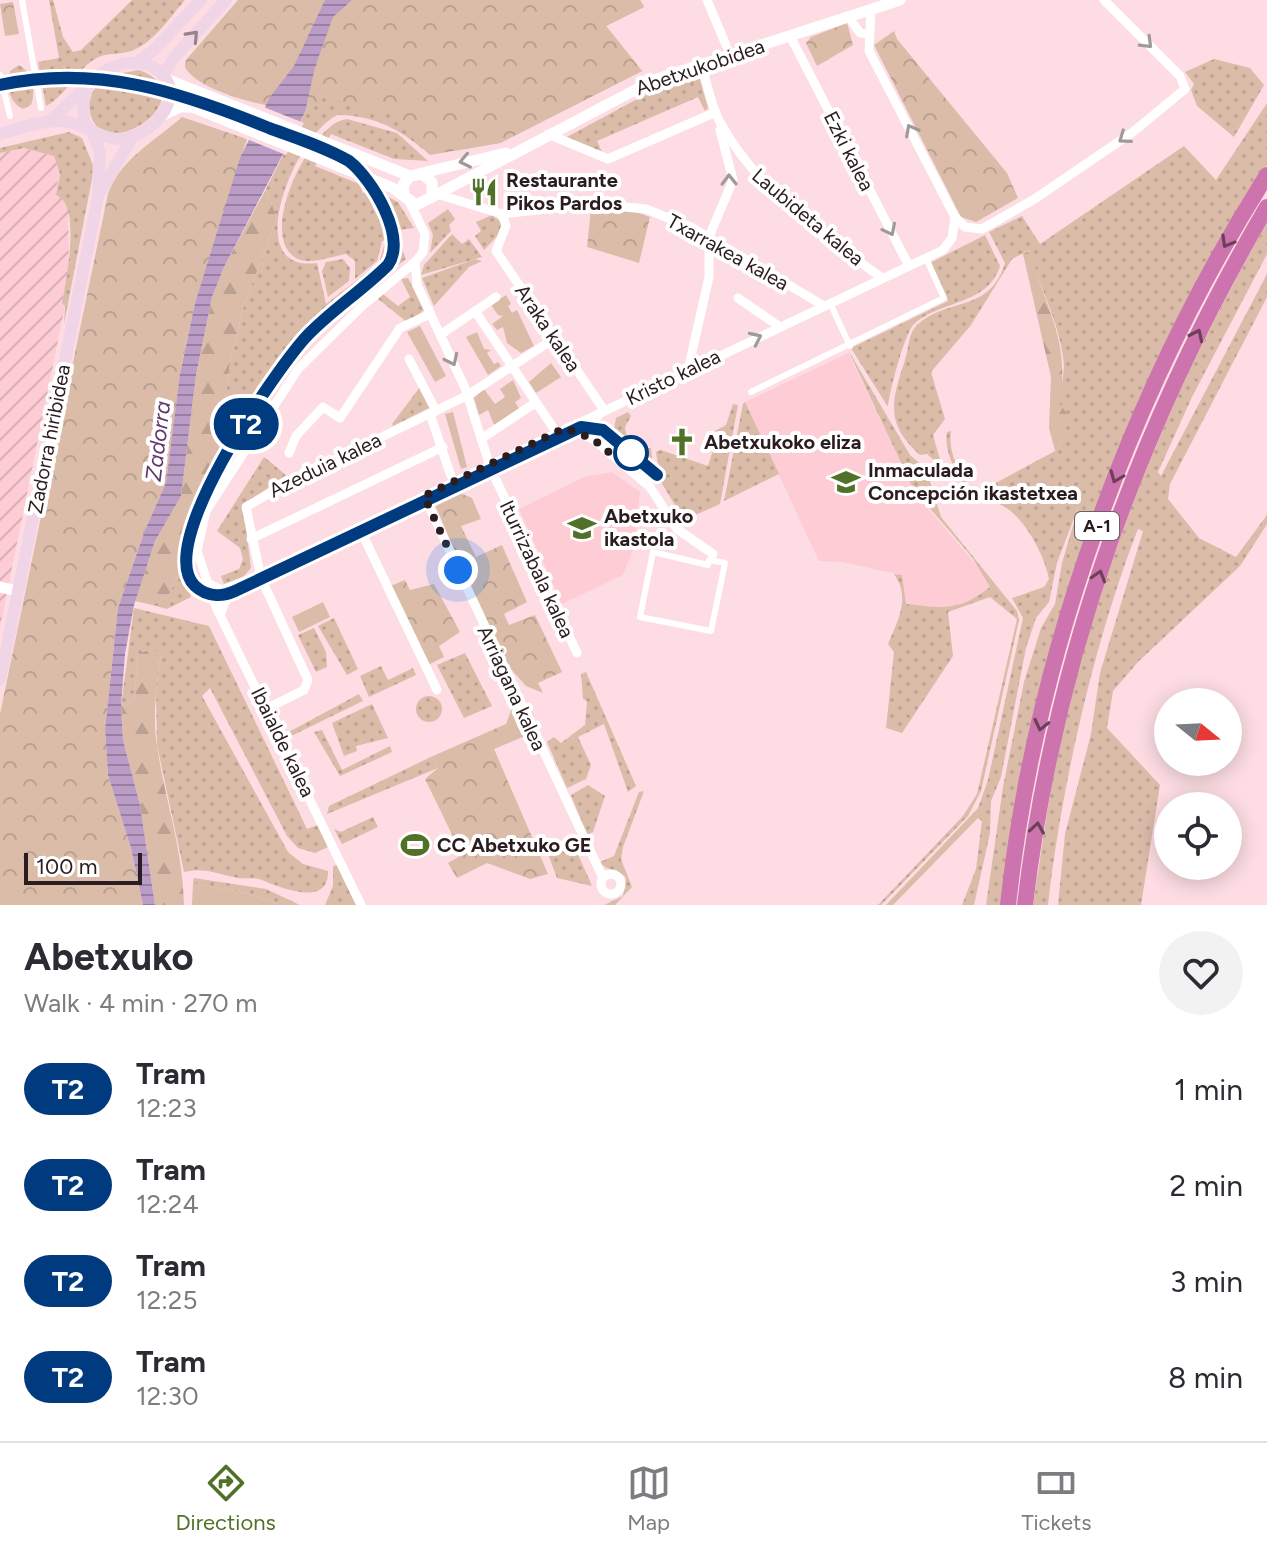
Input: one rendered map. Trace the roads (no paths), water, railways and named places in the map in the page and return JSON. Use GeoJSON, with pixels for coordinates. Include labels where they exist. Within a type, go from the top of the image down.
{"type":"FeatureCollection","features":[{"type":"Feature","properties":{"kind":"highway","name":"A-1"},"geometry":{"type":"LineString","coordinates":[[1008,905],[1027,785],[1056,660],[1091,541],[1167,358],[1224,246],[1267,175]]}},
{"type":"Feature","properties":{"kind":"highway","name":"A-1"},"geometry":{"type":"LineString","coordinates":[[1025,905],[1056,729],[1108,546],[1177,377],[1213,302],[1267,207]]}},
{"type":"Feature","properties":{"kind":"main road"},"geometry":{"type":"LineString","coordinates":[[50,121],[99,74],[135,64],[163,42],[201,0]]}},
{"type":"Feature","properties":{"kind":"main road"},"geometry":{"type":"LineString","coordinates":[[165,77],[177,54],[226,0]]}},
{"type":"Feature","properties":{"kind":"main road"},"geometry":{"type":"LineString","coordinates":[[135,64],[151,66],[165,77],[171,94],[161,116]]}},
{"type":"Feature","properties":{"kind":"main road","name":"Zadorra hiribidea"},"geometry":{"type":"LineString","coordinates":[[0,680],[98,197],[100,152],[82,113],[86,87]]}},
{"type":"Feature","properties":{"kind":"main road","name":"Zadorra hiribidea"},"geometry":{"type":"LineString","coordinates":[[98,197],[133,136],[161,116]]}},
{"type":"Feature","properties":{"kind":"main road"},"geometry":{"type":"LineString","coordinates":[[0,134],[50,121],[73,121],[113,139],[133,136]]}},
{"type":"Feature","properties":{"kind":"street"},"geometry":{"type":"LineString","coordinates":[[22,0],[41,108]]}},
{"type":"Feature","properties":{"kind":"street"},"geometry":{"type":"LineString","coordinates":[[707,0],[726,45]]}},
{"type":"Feature","properties":{"kind":"street","name":"Abetxukobidea"},"geometry":{"type":"LineString","coordinates":[[436,196],[633,89],[900,0]]}},
{"type":"Feature","properties":{"kind":"street"},"geometry":{"type":"LineString","coordinates":[[871,9],[869,51],[955,217],[965,227],[982,229],[1033,200],[1133,132],[1185,89],[1180,76],[1104,0]]}},
{"type":"Feature","properties":{"kind":"street"},"geometry":{"type":"LineString","coordinates":[[848,16],[860,33],[868,34]]}},
{"type":"Feature","properties":{"kind":"street","name":"Ezki kalea"},"geometry":{"type":"LineString","coordinates":[[790,36],[909,266]]}},
{"type":"Feature","properties":{"kind":"street","name":"Laubideta kalea"},"geometry":{"type":"LineString","coordinates":[[701,64],[717,116],[751,172],[840,248],[882,278]]}},
{"type":"Feature","properties":{"kind":"street"},"geometry":{"type":"LineString","coordinates":[[0,75],[10,116]]}},
{"type":"Feature","properties":{"kind":"street"},"geometry":{"type":"LineString","coordinates":[[161,116],[186,107],[393,188],[407,200],[420,205],[436,196],[432,182],[335,148],[165,77]]}},
{"type":"Feature","properties":{"kind":"street"},"geometry":{"type":"LineString","coordinates":[[548,134],[608,159],[717,116],[733,180],[709,237],[709,277],[688,370]]}},
{"type":"Feature","properties":{"kind":"street","name":"Abetxukobidea"},"geometry":{"type":"LineString","coordinates":[[414,175],[514,152]]}},
{"type":"Feature","properties":{"kind":"street"},"geometry":{"type":"LineString","coordinates":[[414,175],[403,185],[426,239],[415,262]]}},
{"type":"Feature","properties":{"kind":"street","name":"Txarrakea kalea"},"geometry":{"type":"LineString","coordinates":[[436,196],[502,214],[615,203],[646,209],[709,237],[827,305]]}},
{"type":"Feature","properties":{"kind":"street","name":"Araka kalea"},"geometry":{"type":"LineString","coordinates":[[502,214],[506,226],[496,251],[604,410]]}},
{"type":"Feature","properties":{"kind":"street","name":"Kristo kalea"},"geometry":{"type":"LineString","coordinates":[[231,588],[943,250],[952,238],[955,217]]}},
{"type":"Feature","properties":{"kind":"street"},"geometry":{"type":"LineString","coordinates":[[751,392],[944,298],[926,258]]}},
{"type":"Feature","properties":{"kind":"street","name":"Iturrizabala kalea"},"geometry":{"type":"LineString","coordinates":[[415,262],[415,279],[468,395],[489,465],[577,653]]}},
{"type":"Feature","properties":{"kind":"street","name":"Ibaialde kalea"},"geometry":{"type":"LineString","coordinates":[[361,905],[220,615],[197,551],[202,519],[291,381],[361,307],[415,262]]}},
{"type":"Feature","properties":{"kind":"street"},"geometry":{"type":"LineString","coordinates":[[440,335],[496,297]]}},
{"type":"Feature","properties":{"kind":"street"},"geometry":{"type":"LineString","coordinates":[[738,298],[780,327]]}},
{"type":"Feature","properties":{"kind":"street"},"geometry":{"type":"LineString","coordinates":[[827,305],[850,346]]}},
{"type":"Feature","properties":{"kind":"street"},"geometry":{"type":"LineString","coordinates":[[475,311],[535,403],[561,430],[593,439],[653,489],[677,529],[713,554]]}},
{"type":"Feature","properties":{"kind":"street"},"geometry":{"type":"LineString","coordinates":[[289,453],[296,436],[323,407],[340,418],[400,328],[430,314]]}},
{"type":"Feature","properties":{"kind":"street","name":"Azeduia kalea"},"geometry":{"type":"LineString","coordinates":[[266,709],[304,690],[308,680],[259,574],[245,512],[249,504],[468,395],[555,338]]}},
{"type":"Feature","properties":{"kind":"street"},"geometry":{"type":"LineString","coordinates":[[409,359],[433,413],[451,476]]}},
{"type":"Feature","properties":{"kind":"street"},"geometry":{"type":"LineString","coordinates":[[481,439],[535,403]]}},
{"type":"Feature","properties":{"kind":"street"},"geometry":{"type":"LineString","coordinates":[[593,439],[591,423],[604,410]]}},
{"type":"Feature","properties":{"kind":"street"},"geometry":{"type":"LineString","coordinates":[[251,539],[443,447]]}},
{"type":"Feature","properties":{"kind":"street","name":"Arriagana kalea"},"geometry":{"type":"LineString","coordinates":[[424,496],[603,878]]}},
{"type":"Feature","properties":{"kind":"street"},"geometry":{"type":"LineString","coordinates":[[359,527],[437,690]]}},
{"type":"Feature","properties":{"kind":"street"},"geometry":{"type":"LineString","coordinates":[[653,552],[708,565],[709,560],[725,563],[714,616],[711,631],[640,617],[653,552]]}},
{"type":"Feature","properties":{"kind":"street"},"geometry":{"type":"LineString","coordinates":[[205,580],[217,589],[231,588],[220,615]]}},
{"type":"Feature","properties":{"kind":"street"},"geometry":{"type":"LineString","coordinates":[[0,587],[18,591]]}},
{"type":"Feature","properties":{"kind":"tram line","name":"T2"},"geometry":{"type":"LineString","coordinates":[[0,85],[55,77],[101,78],[155,86],[202,101],[349,161],[366,178],[392,233],[395,250],[388,265],[302,342],[216,471],[198,512],[185,557],[187,575],[201,591],[216,595],[235,591],[584,426],[603,430],[657,475]]}},
{"type":"Feature","properties":{"kind":"tram line"},"geometry":{"type":"LineString","coordinates":[[0,85],[36,79],[104,80],[138,85],[203,103],[349,161],[367,180],[383,208],[393,238],[390,262],[308,335],[292,354],[247,419],[204,498],[190,535],[186,565],[195,586],[200,590],[215,594],[235,591],[581,427],[603,430],[657,475]]}},
{"type":"Feature","properties":{"kind":"place","name":"Restaurante Pikos Pardos"},"geometry":{"type":"Point","coordinates":[484,192]}},
{"type":"Feature","properties":{"kind":"place","name":"Abetxukoko eliza"},"geometry":{"type":"Point","coordinates":[682,442]}},
{"type":"Feature","properties":{"kind":"place","name":"Inmaculada Concepción ikastetxea"},"geometry":{"type":"Point","coordinates":[846,482]}},
{"type":"Feature","properties":{"kind":"place","name":"Abetxuko ikastola"},"geometry":{"type":"Point","coordinates":[582,528]}},
{"type":"Feature","properties":{"kind":"place","name":"CC Abetxuko GE"},"geometry":{"type":"Point","coordinates":[415,845]}},
{"type":"Feature","properties":{"kind":"water label","name":"Zadorra"},"geometry":{"type":"Point","coordinates":[158,441]}}]}
